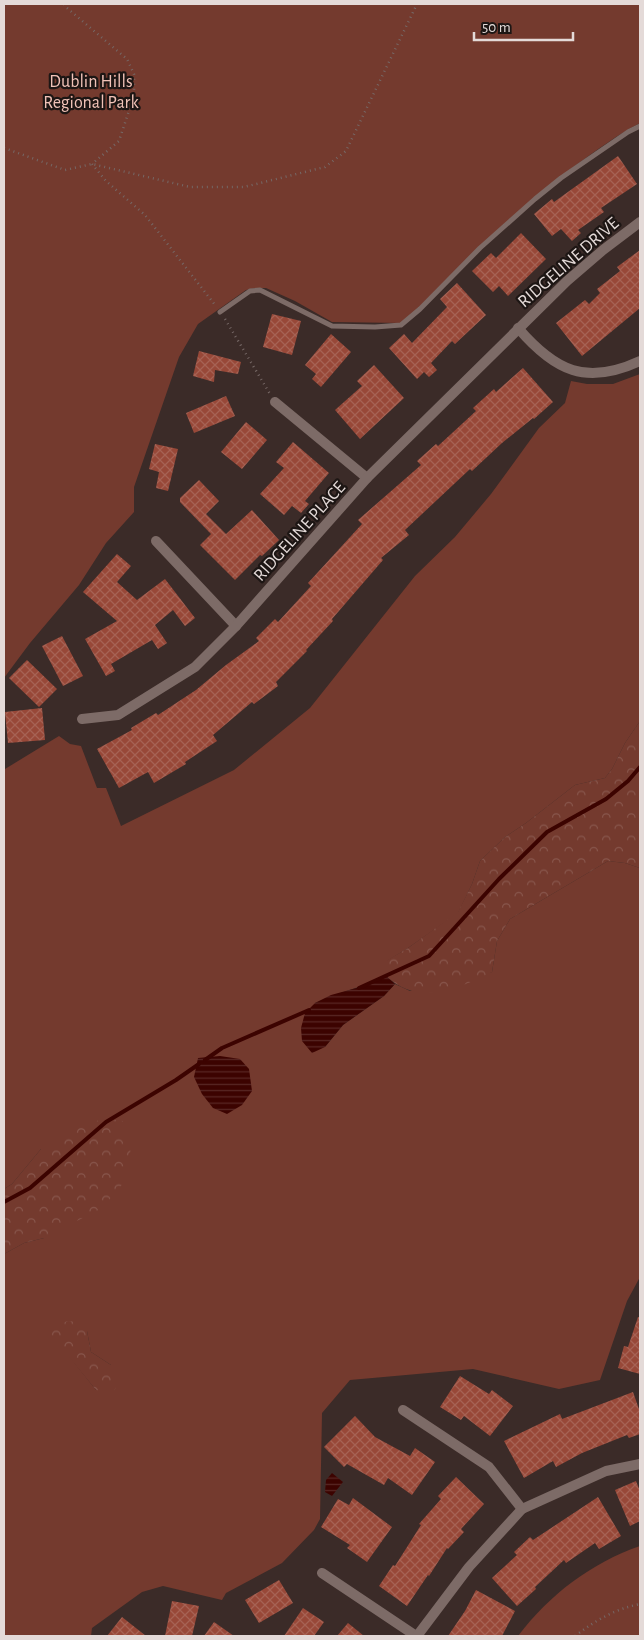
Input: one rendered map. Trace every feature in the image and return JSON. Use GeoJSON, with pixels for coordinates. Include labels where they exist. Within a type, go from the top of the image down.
{"type":"FeatureCollection","features":[{"type":"Feature","properties":{"kind":"street","name":"RIDGELINE DRIVE"},"geometry":{"type":"LineString","coordinates":[[518,328],[602,250],[640,222]]}},
{"type":"Feature","properties":{"kind":"street"},"geometry":{"type":"LineString","coordinates":[[518,328],[532,344],[554,362],[574,372],[596,373],[621,370],[640,361]]}},
{"type":"Feature","properties":{"kind":"street","name":"RIDGELINE PLACE"},"geometry":{"type":"LineString","coordinates":[[82,719],[118,715],[195,667],[236,626],[367,478],[518,328]]}},
{"type":"Feature","properties":{"kind":"street"},"geometry":{"type":"LineString","coordinates":[[275,402],[367,478]]}},
{"type":"Feature","properties":{"kind":"street"},"geometry":{"type":"LineString","coordinates":[[156,540],[236,626]]}},
{"type":"Feature","properties":{"kind":"street"},"geometry":{"type":"LineString","coordinates":[[403,1410],[489,1467],[522,1509]]}},
{"type":"Feature","properties":{"kind":"street"},"geometry":{"type":"LineString","coordinates":[[322,1573],[416,1636],[469,1567],[522,1509],[606,1471],[640,1464]]}},
{"type":"Feature","properties":{"kind":"lane"},"geometry":{"type":"LineString","coordinates":[[220,312],[250,291],[260,290],[332,326],[401,326],[480,248],[534,199],[628,132],[640,126]]}},
{"type":"Feature","properties":{"kind":"path"},"geometry":{"type":"LineString","coordinates":[[64,4],[127,59],[134,74],[134,90],[130,108],[119,141],[92,164]]}},
{"type":"Feature","properties":{"kind":"path"},"geometry":{"type":"LineString","coordinates":[[4,148],[65,170],[92,164],[190,187],[244,187],[325,167],[346,151],[418,4]]}},
{"type":"Feature","properties":{"kind":"path"},"geometry":{"type":"LineString","coordinates":[[92,164],[106,181],[145,215],[220,312],[275,402]]}},
{"type":"Feature","properties":{"kind":"path"},"geometry":{"type":"LineString","coordinates":[[576,1636],[597,1620],[612,1612],[640,1604]]}},
{"type":"Feature","properties":{"kind":"green space","name":"Dublin Hills Regional Park"},"geometry":{"type":"Polygon","coordinates":[[[4,4],[640,4],[640,123],[615,138],[553,183],[487,241],[403,323],[332,322],[295,301],[266,288],[256,288],[246,290],[198,324],[179,357],[134,487],[134,512],[106,543],[79,585],[30,643],[4,678],[4,4]]]}},
{"type":"Feature","properties":{"kind":"green space"},"geometry":{"type":"Polygon","coordinates":[[[640,374],[640,721],[605,778],[575,785],[505,837],[480,861],[472,884],[458,913],[387,961],[386,976],[315,1003],[325,1047],[343,1025],[384,996],[395,984],[410,991],[492,972],[497,941],[510,919],[608,861],[625,863],[640,868],[640,1277],[627,1301],[600,1380],[559,1389],[473,1369],[350,1380],[322,1413],[320,1519],[314,1530],[282,1563],[226,1593],[222,1600],[163,1586],[142,1592],[92,1628],[91,1636],[4,1636],[4,1254],[24,1243],[44,1238],[41,1149],[12,1184],[4,1189],[4,768],[59,736],[70,744],[81,746],[97,788],[106,788],[121,826],[234,770],[310,708],[415,576],[455,537],[491,494],[539,428],[565,403],[571,381],[587,384],[613,384],[640,374]],[[87,1331],[69,1356],[96,1390],[111,1365],[91,1352],[87,1331]]]}},
{"type":"Feature","properties":{"kind":"green space"},"geometry":{"type":"Polygon","coordinates":[[[640,721],[640,868],[625,863],[608,861],[510,919],[497,941],[492,972],[466,984],[439,992],[425,993],[412,991],[386,976],[386,961],[408,948],[458,912],[472,884],[480,861],[505,837],[575,785],[605,778],[640,721]]]}},
{"type":"Feature","properties":{"kind":"green space"},"geometry":{"type":"Polygon","coordinates":[[[106,1119],[123,1121],[131,1147],[126,1180],[102,1208],[44,1238],[24,1243],[4,1254],[4,1189],[12,1184],[41,1149],[87,1123],[106,1119]]]}},
{"type":"Feature","properties":{"kind":"green space"},"geometry":{"type":"Polygon","coordinates":[[[67,1321],[82,1322],[87,1331],[91,1352],[111,1365],[120,1381],[113,1392],[96,1390],[69,1357],[50,1343],[47,1332],[67,1321]]]}},
{"type":"Feature","properties":{"kind":"green space"},"geometry":{"type":"Polygon","coordinates":[[[640,1546],[640,1636],[518,1636],[543,1607],[572,1582],[605,1561],[640,1546]]]}},
{"type":"Feature","properties":{"kind":"shaded area"},"geometry":{"type":"Polygon","coordinates":[[[386,976],[395,984],[384,996],[343,1025],[325,1047],[312,1053],[302,1041],[301,1028],[305,1013],[315,1003],[331,995],[371,984],[386,976]]]}},
{"type":"Feature","properties":{"kind":"shaded area"},"geometry":{"type":"Polygon","coordinates":[[[220,1056],[240,1059],[249,1069],[252,1091],[242,1105],[227,1114],[213,1108],[202,1094],[194,1077],[198,1058],[220,1056]]]}},
{"type":"Feature","properties":{"kind":"shaded area"},"geometry":{"type":"Polygon","coordinates":[[[332,1473],[343,1482],[332,1496],[325,1492],[326,1480],[332,1473]]]}},
{"type":"Feature","properties":{"kind":"building"},"geometry":{"type":"Polygon","coordinates":[[[618,156],[637,184],[601,208],[604,212],[578,230],[581,233],[572,241],[561,229],[552,236],[534,214],[552,199],[554,202],[618,156]]]}},
{"type":"Feature","properties":{"kind":"building"},"geometry":{"type":"Polygon","coordinates":[[[521,233],[546,259],[508,296],[499,286],[493,292],[472,271],[491,253],[496,258],[521,233]]]}},
{"type":"Feature","properties":{"kind":"building"},"geometry":{"type":"Polygon","coordinates":[[[640,250],[640,308],[582,356],[556,323],[585,300],[589,304],[600,293],[597,289],[620,271],[617,267],[640,250]]]}},
{"type":"Feature","properties":{"kind":"building"},"geometry":{"type":"Polygon","coordinates":[[[457,283],[486,315],[455,344],[452,341],[431,363],[437,370],[429,377],[424,372],[417,379],[389,348],[404,334],[412,343],[447,307],[440,299],[457,283]]]}},
{"type":"Feature","properties":{"kind":"building"},"geometry":{"type":"Polygon","coordinates":[[[272,314],[301,321],[292,355],[263,347],[272,314]]]}},
{"type":"Feature","properties":{"kind":"building"},"geometry":{"type":"Polygon","coordinates":[[[331,334],[351,352],[321,387],[312,379],[316,374],[305,365],[331,334]]]}},
{"type":"Feature","properties":{"kind":"building"},"geometry":{"type":"Polygon","coordinates":[[[199,351],[241,362],[238,374],[215,370],[214,382],[193,376],[199,351]]]}},
{"type":"Feature","properties":{"kind":"building"},"geometry":{"type":"Polygon","coordinates":[[[374,365],[404,398],[360,439],[335,410],[362,386],[357,381],[374,365]]]}},
{"type":"Feature","properties":{"kind":"building"},"geometry":{"type":"Polygon","coordinates":[[[523,368],[553,402],[502,443],[472,471],[470,469],[405,530],[409,535],[381,558],[383,560],[332,619],[333,621],[276,682],[278,686],[254,704],[252,702],[213,735],[217,741],[185,762],[186,764],[154,783],[148,772],[119,788],[97,749],[132,730],[131,728],[156,713],[158,715],[196,690],[259,641],[256,638],[275,619],[278,622],[311,586],[308,583],[362,524],[358,520],[421,465],[417,461],[436,444],[438,446],[476,411],[473,408],[494,389],[496,392],[523,368]]]}},
{"type":"Feature","properties":{"kind":"building"},"geometry":{"type":"Polygon","coordinates":[[[226,396],[235,416],[194,433],[186,413],[226,396]]]}},
{"type":"Feature","properties":{"kind":"building"},"geometry":{"type":"Polygon","coordinates":[[[246,422],[267,440],[242,469],[221,452],[246,422]]]}},
{"type":"Feature","properties":{"kind":"building"},"geometry":{"type":"Polygon","coordinates":[[[293,442],[329,473],[305,501],[309,504],[301,513],[292,506],[284,515],[260,494],[284,468],[276,462],[293,442]]]}},
{"type":"Feature","properties":{"kind":"building"},"geometry":{"type":"Polygon","coordinates":[[[155,444],[178,449],[168,491],[156,488],[159,472],[149,469],[155,444]]]}},
{"type":"Feature","properties":{"kind":"building"},"geometry":{"type":"Polygon","coordinates":[[[199,480],[219,501],[206,514],[226,534],[252,510],[279,540],[262,556],[260,555],[235,580],[200,545],[211,534],[180,502],[180,498],[199,480]]]}},
{"type":"Feature","properties":{"kind":"building"},"geometry":{"type":"Polygon","coordinates":[[[117,554],[131,566],[117,582],[137,600],[165,579],[195,618],[185,626],[173,610],[155,625],[167,643],[158,649],[152,640],[111,664],[115,671],[106,676],[85,639],[117,621],[83,592],[117,554]]]}},
{"type":"Feature","properties":{"kind":"building"},"geometry":{"type":"Polygon","coordinates":[[[62,636],[83,676],[63,686],[42,646],[62,636]]]}},
{"type":"Feature","properties":{"kind":"building"},"geometry":{"type":"Polygon","coordinates":[[[27,660],[57,689],[39,707],[9,678],[27,660]]]}},
{"type":"Feature","properties":{"kind":"building"},"geometry":{"type":"Polygon","coordinates":[[[42,708],[45,740],[8,743],[5,712],[42,708]]]}},
{"type":"Feature","properties":{"kind":"building"},"geometry":{"type":"Polygon","coordinates":[[[638,1317],[640,1317],[640,1374],[618,1368],[624,1346],[628,1347],[638,1317]]]}},
{"type":"Feature","properties":{"kind":"building"},"geometry":{"type":"Polygon","coordinates":[[[460,1376],[489,1394],[492,1390],[513,1406],[490,1436],[464,1416],[461,1420],[440,1407],[460,1376]]]}},
{"type":"Feature","properties":{"kind":"building"},"geometry":{"type":"Polygon","coordinates":[[[633,1392],[640,1412],[640,1434],[629,1438],[627,1435],[582,1453],[556,1467],[553,1461],[524,1478],[504,1441],[560,1414],[562,1419],[633,1392]]]}},
{"type":"Feature","properties":{"kind":"building"},"geometry":{"type":"Polygon","coordinates":[[[355,1416],[375,1437],[410,1456],[415,1448],[435,1462],[412,1495],[388,1478],[384,1485],[347,1464],[344,1467],[324,1447],[355,1416]]]}},
{"type":"Feature","properties":{"kind":"building"},"geometry":{"type":"Polygon","coordinates":[[[456,1477],[484,1504],[461,1529],[464,1532],[447,1548],[407,1606],[379,1586],[393,1565],[395,1566],[421,1525],[419,1524],[441,1499],[438,1496],[456,1477]]]}},
{"type":"Feature","properties":{"kind":"building"},"geometry":{"type":"Polygon","coordinates":[[[636,1481],[640,1491],[640,1521],[630,1526],[615,1490],[636,1481]]]}},
{"type":"Feature","properties":{"kind":"building"},"geometry":{"type":"Polygon","coordinates":[[[598,1497],[621,1536],[599,1549],[595,1543],[566,1563],[564,1560],[517,1606],[492,1578],[517,1555],[514,1552],[530,1537],[533,1540],[598,1497]]]}},
{"type":"Feature","properties":{"kind":"building"},"geometry":{"type":"Polygon","coordinates":[[[353,1498],[392,1527],[367,1562],[347,1548],[350,1545],[321,1527],[338,1499],[349,1505],[353,1498]]]}},
{"type":"Feature","properties":{"kind":"building"},"geometry":{"type":"Polygon","coordinates":[[[279,1580],[293,1603],[259,1623],[245,1600],[279,1580]]]}},
{"type":"Feature","properties":{"kind":"building"},"geometry":{"type":"Polygon","coordinates":[[[476,1590],[515,1611],[502,1636],[448,1636],[465,1611],[476,1590]]]}},
{"type":"Feature","properties":{"kind":"building"},"geometry":{"type":"Polygon","coordinates":[[[172,1601],[199,1606],[192,1636],[165,1636],[172,1601]]]}},
{"type":"Feature","properties":{"kind":"building"},"geometry":{"type":"Polygon","coordinates":[[[303,1608],[324,1622],[314,1636],[284,1636],[303,1608]]]}},
{"type":"Feature","properties":{"kind":"building"},"geometry":{"type":"Polygon","coordinates":[[[122,1617],[146,1636],[107,1636],[122,1617]]]}},
{"type":"Feature","properties":{"kind":"building"},"geometry":{"type":"Polygon","coordinates":[[[214,1622],[234,1636],[204,1636],[214,1622]]]}},
{"type":"Feature","properties":{"kind":"building"},"geometry":{"type":"Polygon","coordinates":[[[348,1623],[364,1636],[337,1636],[348,1623]]]}},
{"type":"Feature","properties":{"kind":"waterway"},"geometry":{"type":"LineString","coordinates":[[359,988],[429,956],[499,879],[547,832],[606,799],[628,781],[640,767]]}},
{"type":"Feature","properties":{"kind":"waterway"},"geometry":{"type":"LineString","coordinates":[[205,1060],[222,1048],[309,1010]]}},
{"type":"Feature","properties":{"kind":"waterway"},"geometry":{"type":"LineString","coordinates":[[4,1202],[30,1188],[106,1122],[199,1064]]}}]}
